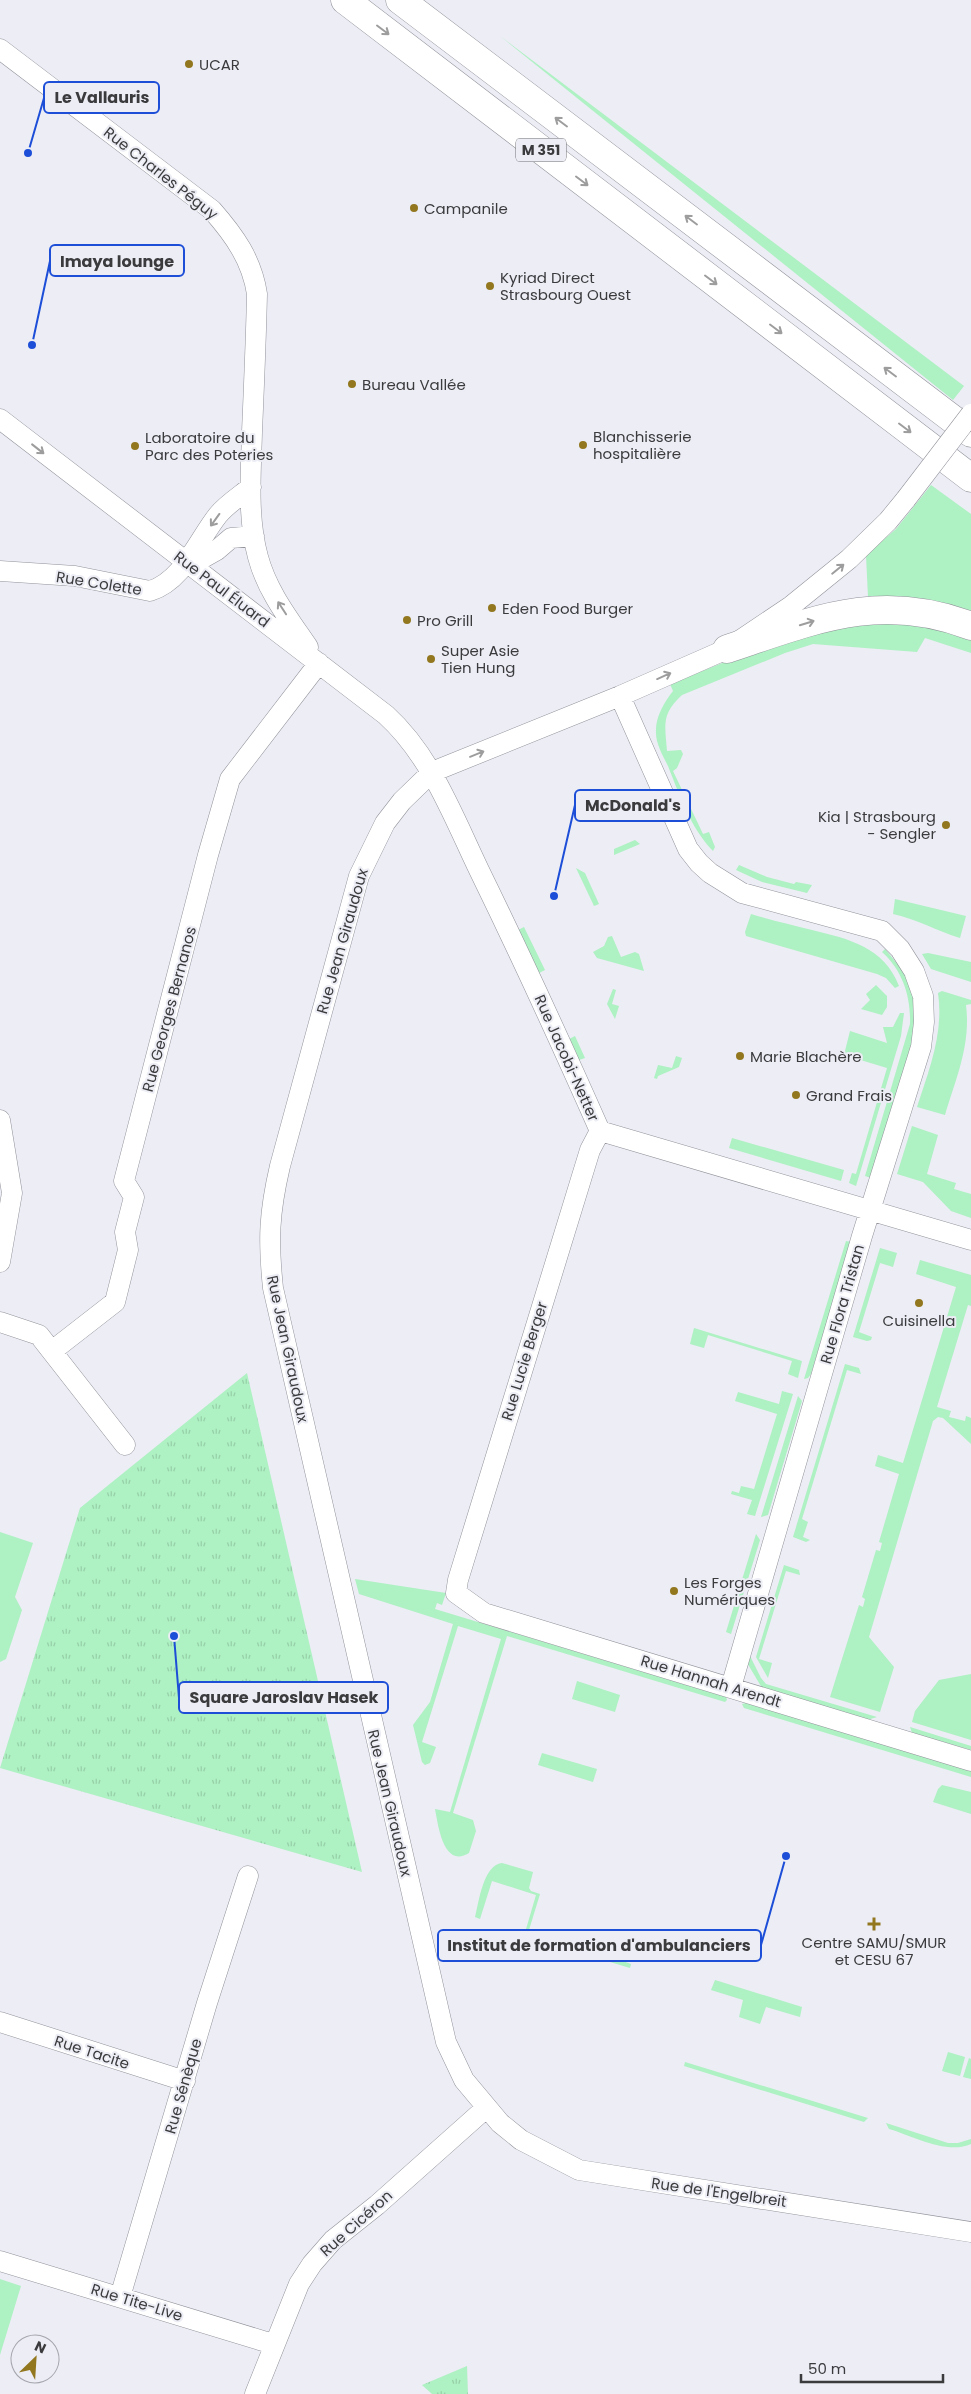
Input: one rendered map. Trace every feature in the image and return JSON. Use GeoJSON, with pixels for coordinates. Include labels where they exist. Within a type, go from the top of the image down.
{"type":"FeatureCollection","features":[{"type":"Feature","properties":{"kind":"highway","name":"M 351"},"geometry":{"type":"LineString","coordinates":[[345,0],[971,478]]}},
{"type":"Feature","properties":{"kind":"highway","name":"M 351"},"geometry":{"type":"LineString","coordinates":[[400,0],[971,433]]}},
{"type":"Feature","properties":{"kind":"highway"},"geometry":{"type":"LineString","coordinates":[[727,649],[824,618],[873,610],[920,612],[948,618],[971,626]]}},
{"type":"Feature","properties":{"kind":"street","name":"Rue Charles Péguy"},"geometry":{"type":"LineString","coordinates":[[0,49],[212,210],[234,236],[255,278],[257,294],[250,487],[254,536],[258,557],[265,577],[279,604],[319,663]]}},
{"type":"Feature","properties":{"kind":"street","name":"Rue Jean Giraudoux"},"geometry":{"type":"LineString","coordinates":[[486,2108],[464,2080],[446,2042],[273,1288],[270,1254],[270,1218],[280,1166],[359,876],[393,811],[432,772],[620,696],[727,649],[792,606],[849,559],[888,521],[971,414]]}},
{"type":"Feature","properties":{"kind":"street","name":"Rue Paul Éluard"},"geometry":{"type":"LineString","coordinates":[[0,419],[396,724],[412,741],[432,772]]}},
{"type":"Feature","properties":{"kind":"street"},"geometry":{"type":"LineString","coordinates":[[186,561],[220,513],[250,487]]}},
{"type":"Feature","properties":{"kind":"street"},"geometry":{"type":"LineString","coordinates":[[186,561],[201,559],[217,550],[231,538],[254,536]]}},
{"type":"Feature","properties":{"kind":"street","name":"Rue Colette"},"geometry":{"type":"LineString","coordinates":[[0,571],[75,576],[150,591],[160,588],[172,579],[186,561]]}},
{"type":"Feature","properties":{"kind":"street","name":"Rue Georges Bernanos"},"geometry":{"type":"LineString","coordinates":[[52,1351],[114,1302],[128,1250],[125,1232],[134,1197],[124,1181],[208,855],[230,780],[319,663]]}},
{"type":"Feature","properties":{"kind":"street","name":"Rue Flora Tristan"},"geometry":{"type":"LineString","coordinates":[[620,696],[688,850],[710,873],[742,893],[882,931],[900,949],[914,971],[923,996],[924,1022],[921,1047],[730,1687]]}},
{"type":"Feature","properties":{"kind":"street","name":"Rue Jacobi-Netter"},"geometry":{"type":"LineString","coordinates":[[432,772],[563,1046],[600,1131],[971,1240]]}},
{"type":"Feature","properties":{"kind":"street"},"geometry":{"type":"LineString","coordinates":[[0,1120],[12,1193],[0,1262]]}},
{"type":"Feature","properties":{"kind":"street","name":"Rue Lucie Berger"},"geometry":{"type":"LineString","coordinates":[[456,1593],[458,1580],[526,1354],[590,1150],[600,1131]]}},
{"type":"Feature","properties":{"kind":"street"},"geometry":{"type":"LineString","coordinates":[[0,1322],[39,1334],[126,1445]]}},
{"type":"Feature","properties":{"kind":"street","name":"Rue Hannah Arendt"},"geometry":{"type":"LineString","coordinates":[[456,1593],[484,1613],[971,1761]]}},
{"type":"Feature","properties":{"kind":"street","name":"Rue Sénèque"},"geometry":{"type":"LineString","coordinates":[[120,2297],[248,1876]]}},
{"type":"Feature","properties":{"kind":"street","name":"Rue Tacite"},"geometry":{"type":"LineString","coordinates":[[0,2022],[185,2081]]}},
{"type":"Feature","properties":{"kind":"street","name":"Rue de l'Engelbreit"},"geometry":{"type":"LineString","coordinates":[[486,2108],[500,2123],[521,2140],[579,2170],[971,2232]]}},
{"type":"Feature","properties":{"kind":"street","name":"Rue Cicéron"},"geometry":{"type":"LineString","coordinates":[[255,2394],[273,2344],[299,2284],[312,2264],[333,2240],[486,2108]]}},
{"type":"Feature","properties":{"kind":"street","name":"Rue Tite-Live"},"geometry":{"type":"LineString","coordinates":[[0,2261],[273,2344]]}},
{"type":"Feature","properties":{"kind":"green space"},"geometry":{"type":"Polygon","coordinates":[[[500,36],[964,386],[953,400],[500,36]]]}},
{"type":"Feature","properties":{"kind":"green space"},"geometry":{"type":"Polygon","coordinates":[[[931,485],[971,514],[971,617],[914,599],[868,597],[866,555],[896,529],[931,485]]]}},
{"type":"Feature","properties":{"kind":"green space"},"geometry":{"type":"Polygon","coordinates":[[[897,619],[971,637],[971,653],[925,638],[917,652],[813,644],[785,653],[682,695],[675,702],[667,714],[666,720],[667,751],[681,750],[683,754],[677,768],[673,771],[703,834],[709,832],[715,847],[713,851],[698,832],[681,800],[657,741],[657,721],[663,705],[673,691],[670,684],[802,631],[897,619]]]}},
{"type":"Feature","properties":{"kind":"green space"},"geometry":{"type":"Polygon","coordinates":[[[635,840],[640,844],[614,855],[614,849],[635,840]]]}},
{"type":"Feature","properties":{"kind":"green space"},"geometry":{"type":"Polygon","coordinates":[[[739,865],[767,877],[794,884],[796,882],[812,885],[807,893],[762,882],[736,870],[739,865]]]}},
{"type":"Feature","properties":{"kind":"green space"},"geometry":{"type":"Polygon","coordinates":[[[576,868],[585,873],[599,904],[594,906],[576,868]]]}},
{"type":"Feature","properties":{"kind":"green space"},"geometry":{"type":"Polygon","coordinates":[[[895,899],[966,916],[960,938],[893,914],[895,899]]]}},
{"type":"Feature","properties":{"kind":"green space"},"geometry":{"type":"Polygon","coordinates":[[[751,914],[852,941],[875,954],[884,962],[899,986],[895,988],[886,978],[877,974],[746,936],[745,932],[751,914]]]}},
{"type":"Feature","properties":{"kind":"green space"},"geometry":{"type":"Polygon","coordinates":[[[524,927],[545,970],[539,973],[518,930],[524,927]]]}},
{"type":"Feature","properties":{"kind":"green space"},"geometry":{"type":"Polygon","coordinates":[[[612,936],[621,957],[635,952],[639,954],[644,971],[597,958],[593,952],[604,946],[608,937],[612,936]]]}},
{"type":"Feature","properties":{"kind":"green space"},"geometry":{"type":"Polygon","coordinates":[[[885,949],[905,973],[912,991],[916,1011],[911,1046],[871,1178],[865,1176],[910,1024],[909,1004],[904,985],[895,967],[882,952],[885,949]]]}},
{"type":"Feature","properties":{"kind":"green space"},"geometry":{"type":"Polygon","coordinates":[[[928,953],[971,962],[971,982],[931,969],[922,954],[928,953]]]}},
{"type":"Feature","properties":{"kind":"green space"},"geometry":{"type":"Polygon","coordinates":[[[876,985],[887,996],[887,1007],[882,1015],[861,1009],[870,1000],[866,994],[876,985]]]}},
{"type":"Feature","properties":{"kind":"green space"},"geometry":{"type":"Polygon","coordinates":[[[613,989],[616,990],[612,1004],[619,1006],[615,1019],[607,1004],[613,989]]]}},
{"type":"Feature","properties":{"kind":"green space"},"geometry":{"type":"Polygon","coordinates":[[[942,991],[971,1000],[971,1004],[966,1005],[967,1020],[964,1048],[945,1115],[917,1107],[934,1051],[939,1022],[938,993],[942,991]]]}},
{"type":"Feature","properties":{"kind":"green space"},"geometry":{"type":"Polygon","coordinates":[[[900,1013],[904,1013],[901,1036],[856,1186],[849,1183],[852,1173],[856,1174],[887,1068],[844,1055],[850,1031],[887,1043],[883,1027],[893,1027],[900,1013]]]}},
{"type":"Feature","properties":{"kind":"green space"},"geometry":{"type":"Polygon","coordinates":[[[575,1036],[585,1058],[579,1060],[569,1039],[575,1036]]]}},
{"type":"Feature","properties":{"kind":"green space"},"geometry":{"type":"Polygon","coordinates":[[[676,1056],[682,1058],[679,1067],[658,1076],[657,1079],[654,1078],[658,1065],[672,1068],[676,1056]]]}},
{"type":"Feature","properties":{"kind":"green space"},"geometry":{"type":"Polygon","coordinates":[[[912,1126],[938,1135],[927,1174],[956,1183],[954,1189],[971,1194],[971,1218],[951,1211],[923,1182],[897,1174],[912,1126]]]}},
{"type":"Feature","properties":{"kind":"green space"},"geometry":{"type":"Polygon","coordinates":[[[732,1138],[844,1170],[841,1181],[729,1148],[732,1138]]]}},
{"type":"Feature","properties":{"kind":"green space"},"geometry":{"type":"Polygon","coordinates":[[[846,1241],[851,1242],[811,1374],[808,1378],[804,1379],[846,1241]]]}},
{"type":"Feature","properties":{"kind":"green space"},"geometry":{"type":"Polygon","coordinates":[[[880,1248],[897,1253],[893,1267],[880,1263],[859,1332],[872,1337],[871,1340],[867,1341],[853,1337],[880,1248]]]}},
{"type":"Feature","properties":{"kind":"green space"},"geometry":{"type":"Polygon","coordinates":[[[920,1260],[971,1275],[971,1306],[968,1305],[937,1407],[951,1411],[949,1417],[965,1421],[966,1416],[971,1418],[971,1444],[943,1418],[938,1417],[933,1421],[869,1637],[894,1667],[880,1712],[830,1697],[859,1605],[863,1607],[865,1599],[862,1597],[876,1550],[880,1551],[882,1543],[879,1542],[899,1474],[875,1466],[878,1455],[903,1463],[956,1287],[916,1274],[920,1260]]]}},
{"type":"Feature","properties":{"kind":"green space"},"geometry":{"type":"Polygon","coordinates":[[[694,1328],[802,1361],[798,1378],[788,1374],[792,1361],[708,1335],[704,1348],[690,1344],[694,1328]]]}},
{"type":"Feature","properties":{"kind":"green space"},"geometry":{"type":"Polygon","coordinates":[[[845,1364],[859,1368],[861,1374],[847,1370],[802,1519],[808,1522],[803,1537],[810,1540],[806,1542],[793,1537],[845,1364]]]}},
{"type":"Feature","properties":{"kind":"green space"},"geometry":{"type":"Polygon","coordinates":[[[247,1373],[362,1872],[0,1768],[80,1508],[247,1373]]]}},
{"type":"Feature","properties":{"kind":"green space"},"geometry":{"type":"Polygon","coordinates":[[[782,1391],[793,1394],[755,1516],[747,1514],[752,1500],[731,1494],[732,1491],[739,1493],[741,1486],[754,1489],[777,1414],[735,1401],[738,1392],[779,1404],[782,1391]]]}},
{"type":"Feature","properties":{"kind":"green space"},"geometry":{"type":"Polygon","coordinates":[[[798,1396],[802,1401],[768,1515],[761,1517],[798,1396]]]}},
{"type":"Feature","properties":{"kind":"green space"},"geometry":{"type":"Polygon","coordinates":[[[0,1532],[33,1543],[15,1597],[22,1610],[6,1659],[0,1662],[0,1532]]]}},
{"type":"Feature","properties":{"kind":"green space"},"geometry":{"type":"Polygon","coordinates":[[[756,1534],[760,1540],[731,1634],[726,1632],[756,1534]]]}},
{"type":"Feature","properties":{"kind":"green space"},"geometry":{"type":"Polygon","coordinates":[[[784,1565],[799,1570],[800,1575],[786,1571],[759,1659],[772,1663],[768,1678],[756,1657],[784,1565]]]}},
{"type":"Feature","properties":{"kind":"green space"},"geometry":{"type":"Polygon","coordinates":[[[355,1579],[446,1593],[442,1605],[437,1603],[435,1609],[726,1697],[727,1700],[725,1702],[507,1636],[453,1813],[473,1820],[476,1831],[469,1853],[460,1856],[453,1855],[443,1843],[435,1809],[450,1812],[501,1639],[458,1626],[422,1742],[436,1747],[430,1763],[425,1765],[422,1762],[413,1725],[430,1702],[453,1624],[359,1594],[355,1579]]]}},
{"type":"Feature","properties":{"kind":"green space"},"geometry":{"type":"Polygon","coordinates":[[[750,1656],[766,1684],[877,1717],[867,1720],[762,1688],[746,1661],[750,1656]]]}},
{"type":"Feature","properties":{"kind":"green space"},"geometry":{"type":"Polygon","coordinates":[[[971,1674],[971,1740],[912,1722],[915,1711],[939,1680],[971,1674]]]}},
{"type":"Feature","properties":{"kind":"green space"},"geometry":{"type":"Polygon","coordinates":[[[577,1681],[620,1695],[615,1712],[572,1699],[577,1681]]]}},
{"type":"Feature","properties":{"kind":"green space"},"geometry":{"type":"Polygon","coordinates":[[[746,1703],[971,1771],[971,1777],[744,1708],[742,1704],[746,1703]]]}},
{"type":"Feature","properties":{"kind":"green space"},"geometry":{"type":"Polygon","coordinates":[[[910,1727],[971,1746],[971,1750],[912,1733],[910,1727]]]}},
{"type":"Feature","properties":{"kind":"green space"},"geometry":{"type":"Polygon","coordinates":[[[542,1753],[597,1769],[593,1782],[538,1765],[542,1753]]]}},
{"type":"Feature","properties":{"kind":"green space"},"geometry":{"type":"Polygon","coordinates":[[[942,1785],[971,1792],[971,1814],[933,1802],[938,1789],[942,1785]]]}},
{"type":"Feature","properties":{"kind":"green space"},"geometry":{"type":"Polygon","coordinates":[[[502,1863],[533,1872],[529,1888],[531,1891],[540,1894],[529,1930],[631,1964],[630,1968],[524,1936],[536,1895],[492,1881],[480,1919],[475,1917],[486,1877],[490,1870],[502,1863]]]}},
{"type":"Feature","properties":{"kind":"green space"},"geometry":{"type":"Polygon","coordinates":[[[715,1980],[802,2007],[800,2017],[766,2007],[760,2024],[739,2017],[743,2000],[711,1990],[715,1980]]]}},
{"type":"Feature","properties":{"kind":"green space"},"geometry":{"type":"Polygon","coordinates":[[[948,2052],[965,2057],[960,2076],[942,2071],[948,2052]]]}},
{"type":"Feature","properties":{"kind":"green space"},"geometry":{"type":"Polygon","coordinates":[[[969,2058],[971,2059],[971,2079],[963,2077],[969,2058]]]}},
{"type":"Feature","properties":{"kind":"green space"},"geometry":{"type":"Polygon","coordinates":[[[685,2062],[868,2118],[864,2122],[684,2066],[685,2062]]]}},
{"type":"Feature","properties":{"kind":"green space"},"geometry":{"type":"Polygon","coordinates":[[[886,2123],[948,2143],[958,2143],[971,2139],[971,2144],[962,2147],[941,2146],[889,2129],[886,2123]]]}},
{"type":"Feature","properties":{"kind":"green space"},"geometry":{"type":"Polygon","coordinates":[[[0,2279],[21,2286],[0,2355],[0,2279]]]}},
{"type":"Feature","properties":{"kind":"green space"},"geometry":{"type":"Polygon","coordinates":[[[467,2366],[468,2394],[432,2394],[422,2385],[467,2366]]]}},
{"type":"Feature","properties":{"kind":"place","name":"UCAR"},"geometry":{"type":"Point","coordinates":[189,64]}},
{"type":"Feature","properties":{"kind":"place","name":"Le Vallauris"},"geometry":{"type":"Point","coordinates":[28,153]}},
{"type":"Feature","properties":{"kind":"place","name":"Campanile"},"geometry":{"type":"Point","coordinates":[414,208]}},
{"type":"Feature","properties":{"kind":"place","name":"Kyriad Direct Strasbourg Ouest"},"geometry":{"type":"Point","coordinates":[490,286]}},
{"type":"Feature","properties":{"kind":"place","name":"Imaya lounge"},"geometry":{"type":"Point","coordinates":[32,345]}},
{"type":"Feature","properties":{"kind":"place","name":"Bureau Vallée"},"geometry":{"type":"Point","coordinates":[352,384]}},
{"type":"Feature","properties":{"kind":"place","name":"Blanchisserie hospitalière"},"geometry":{"type":"Point","coordinates":[583,445]}},
{"type":"Feature","properties":{"kind":"place","name":"Laboratoire du Parc des Poteries"},"geometry":{"type":"Point","coordinates":[135,446]}},
{"type":"Feature","properties":{"kind":"place","name":"Eden Food Burger"},"geometry":{"type":"Point","coordinates":[492,608]}},
{"type":"Feature","properties":{"kind":"place","name":"Pro Grill"},"geometry":{"type":"Point","coordinates":[407,620]}},
{"type":"Feature","properties":{"kind":"place","name":"Super Asie Tien Hung"},"geometry":{"type":"Point","coordinates":[431,659]}},
{"type":"Feature","properties":{"kind":"place","name":"Kia | Strasbourg - Sengler"},"geometry":{"type":"Point","coordinates":[946,825]}},
{"type":"Feature","properties":{"kind":"place","name":"McDonald's"},"geometry":{"type":"Point","coordinates":[554,896]}},
{"type":"Feature","properties":{"kind":"place","name":"Marie Blachère"},"geometry":{"type":"Point","coordinates":[740,1056]}},
{"type":"Feature","properties":{"kind":"place","name":"Grand Frais"},"geometry":{"type":"Point","coordinates":[796,1095]}},
{"type":"Feature","properties":{"kind":"place","name":"Cuisinella"},"geometry":{"type":"Point","coordinates":[919,1303]}},
{"type":"Feature","properties":{"kind":"place","name":"Les Forges Numériques"},"geometry":{"type":"Point","coordinates":[674,1591]}},
{"type":"Feature","properties":{"kind":"place","name":"Square Jaroslav Hasek"},"geometry":{"type":"Point","coordinates":[174,1636]}},
{"type":"Feature","properties":{"kind":"place","name":"Institut de formation d'ambulanciers"},"geometry":{"type":"Point","coordinates":[786,1856]}},
{"type":"Feature","properties":{"kind":"place","name":"Centre SAMU/SMUR et CESU 67"},"geometry":{"type":"Point","coordinates":[874,1924]}}]}
